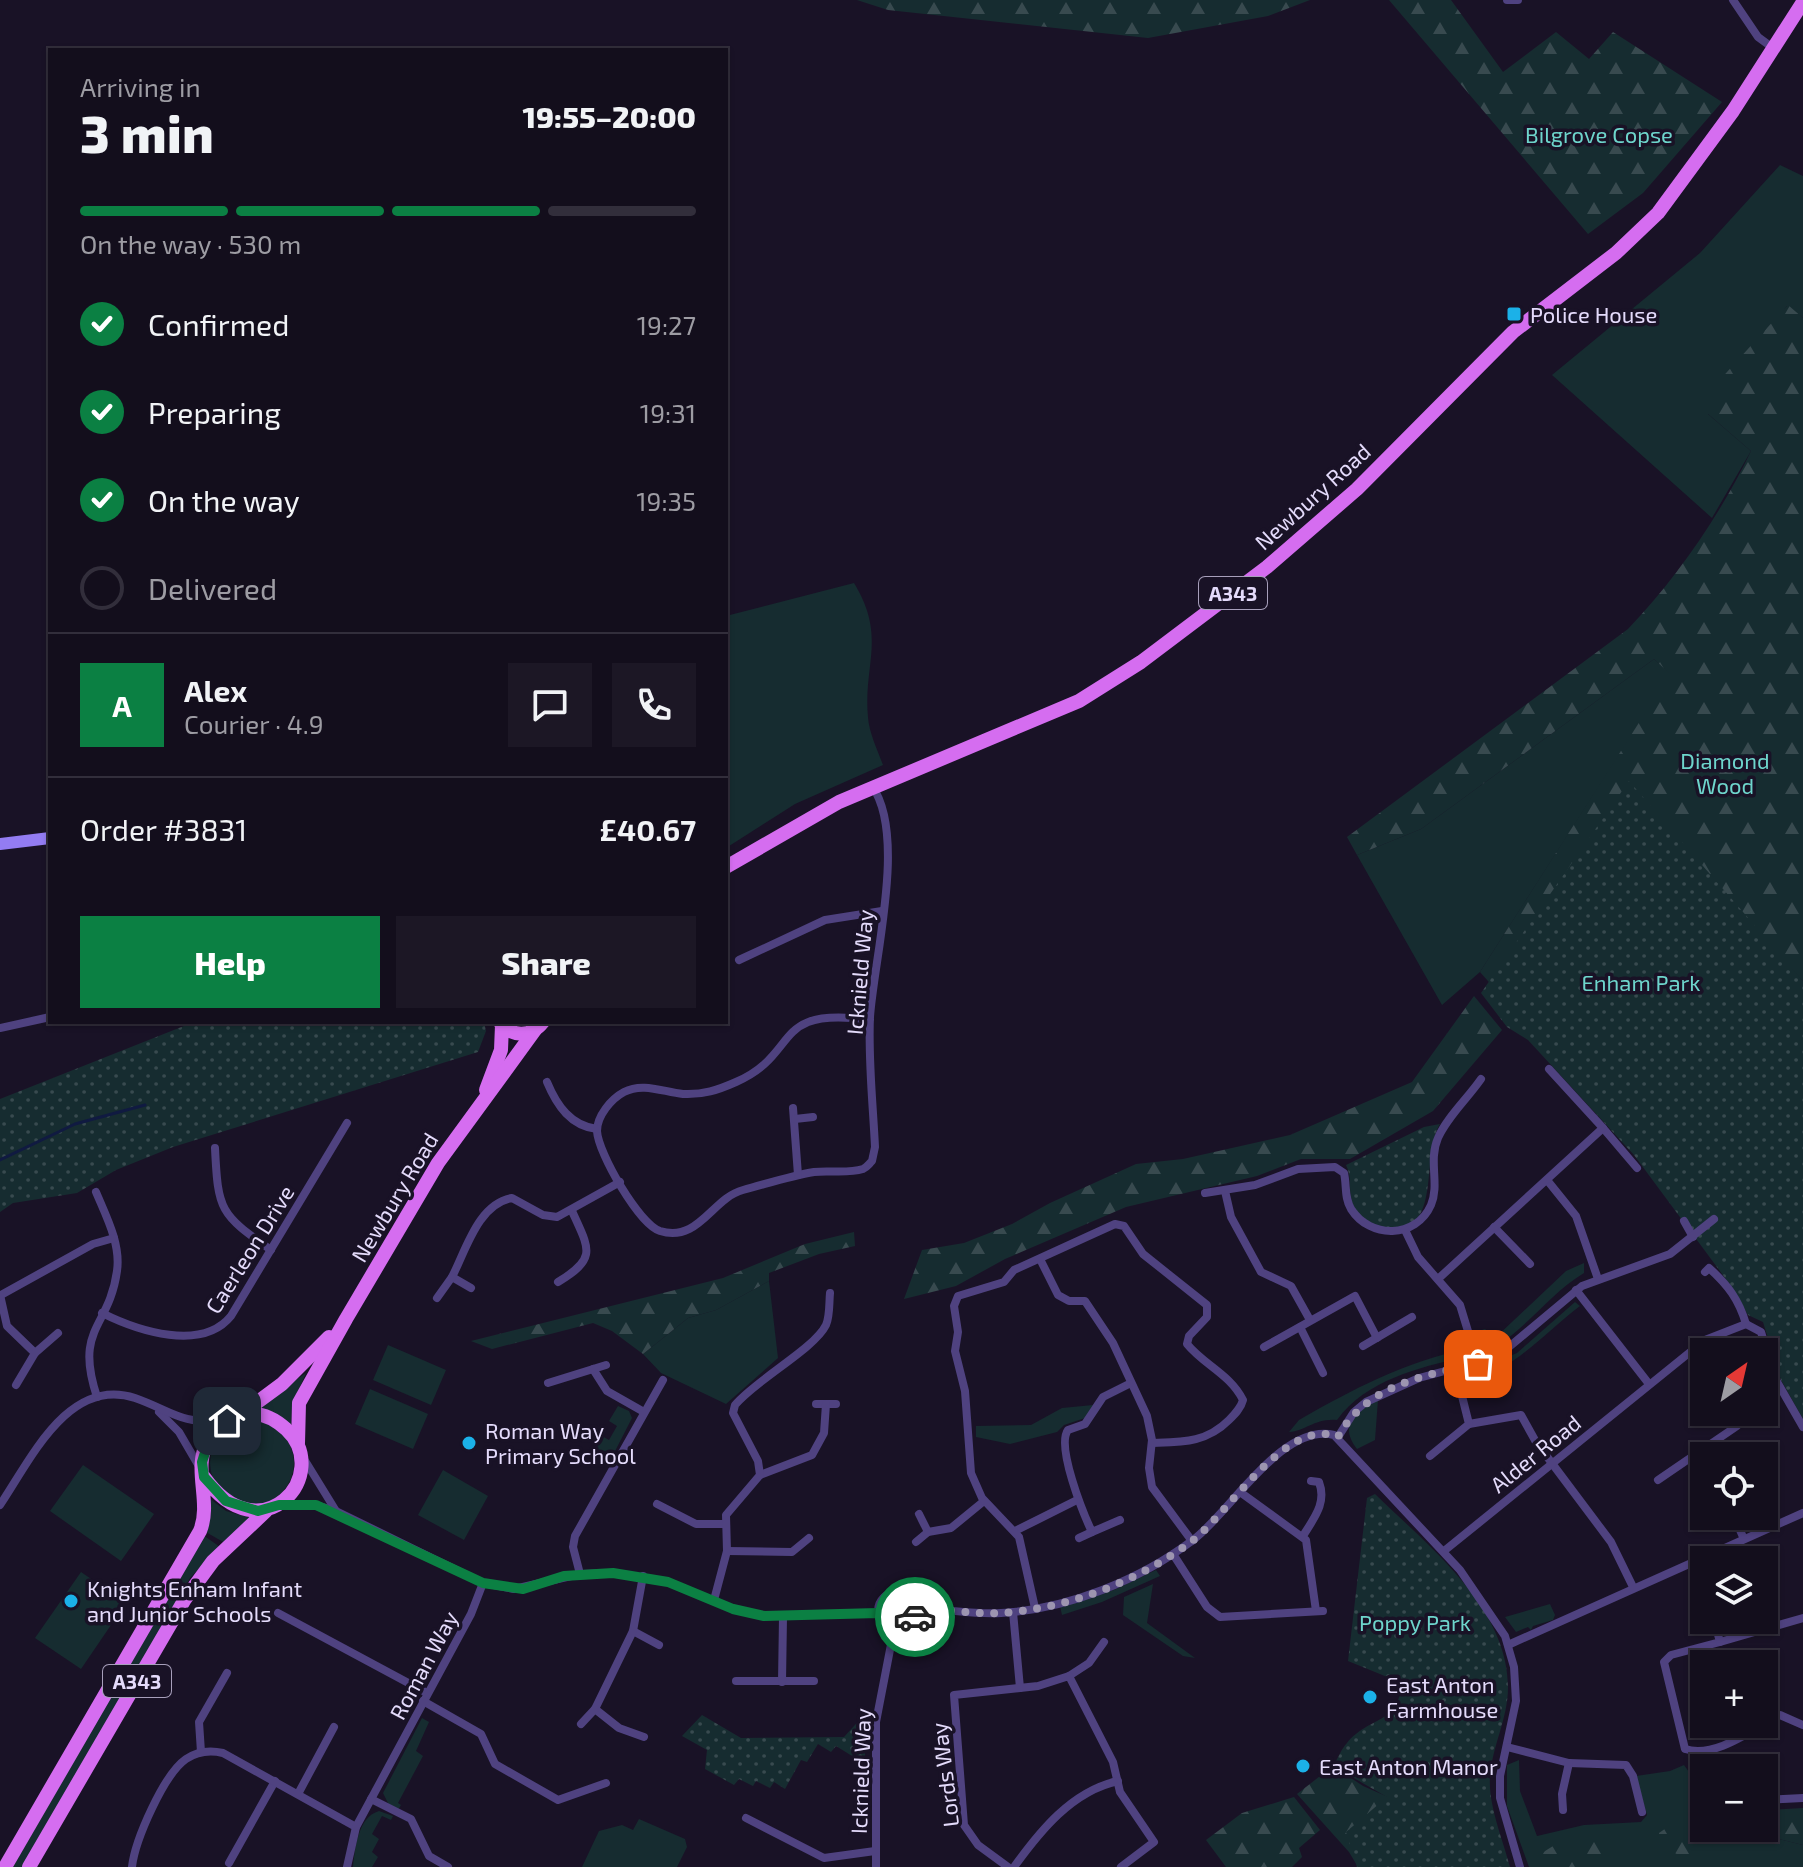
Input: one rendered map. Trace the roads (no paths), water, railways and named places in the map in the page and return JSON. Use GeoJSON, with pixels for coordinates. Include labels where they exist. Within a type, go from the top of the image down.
{"type":"FeatureCollection","features":[{"type":"Feature","properties":{"kind":"main road","name":"Newbury Road"},"geometry":{"type":"LineString","coordinates":[[728,866],[790,827],[872,786],[978,746],[1079,701],[1141,662],[1267,567],[1357,489],[1513,332],[1616,253],[1658,213],[1707,149],[1803,2]]}},
{"type":"Feature","properties":{"kind":"main road","name":"Newbury Road"},"geometry":{"type":"LineString","coordinates":[[483,1099],[501,1050],[501,1024]]}},
{"type":"Feature","properties":{"kind":"main road","name":"A343"},"geometry":{"type":"LineString","coordinates":[[501,1024],[520,1034],[539,1026]]}},
{"type":"Feature","properties":{"kind":"main road","name":"Newbury Road"},"geometry":{"type":"LineString","coordinates":[[299,1448],[299,1403],[346,1319],[438,1163],[539,1026]]}},
{"type":"Feature","properties":{"kind":"main road","name":"Newbury Road"},"geometry":{"type":"LineString","coordinates":[[232,1419],[298,1370],[346,1319]]}},
{"type":"Feature","properties":{"kind":"main road"},"geometry":{"type":"LineString","coordinates":[[232,1419],[254,1414],[270,1418],[285,1428],[299,1448]]}},
{"type":"Feature","properties":{"kind":"main road","name":"A343"},"geometry":{"type":"LineString","coordinates":[[5,1867],[197,1536],[205,1517],[203,1474],[209,1440],[232,1419]]}},
{"type":"Feature","properties":{"kind":"main road","name":"A343"},"geometry":{"type":"LineString","coordinates":[[29,1867],[195,1584],[213,1561],[296,1484],[299,1448]]}},
{"type":"Feature","properties":{"kind":"main road"},"geometry":{"type":"LineString","coordinates":[[203,1474],[231,1505],[249,1511],[272,1508]]}},
{"type":"Feature","properties":{"kind":"street"},"geometry":{"type":"LineString","coordinates":[[1507,0],[1518,0]]}},
{"type":"Feature","properties":{"kind":"street"},"geometry":{"type":"LineString","coordinates":[[1733,0],[1758,37],[1773,48]]}},
{"type":"Feature","properties":{"kind":"street","name":"Icknield Way"},"geometry":{"type":"LineString","coordinates":[[798,1175],[860,1169],[870,1163],[875,1147],[870,1020],[887,833],[880,799],[872,786]]}},
{"type":"Feature","properties":{"kind":"street"},"geometry":{"type":"LineString","coordinates":[[0,844],[48,838]]}},
{"type":"Feature","properties":{"kind":"street"},"geometry":{"type":"LineString","coordinates":[[739,960],[825,920],[882,911]]}},
{"type":"Feature","properties":{"kind":"street"},"geometry":{"type":"LineString","coordinates":[[0,1028],[48,1017]]}},
{"type":"Feature","properties":{"kind":"street"},"geometry":{"type":"LineString","coordinates":[[793,1108],[798,1175],[733,1193],[702,1222],[675,1233],[661,1231],[646,1223],[602,1148],[597,1129],[609,1104],[630,1089],[649,1088],[681,1094],[712,1092],[752,1072],[801,1022],[825,1018],[870,1020]]}},
{"type":"Feature","properties":{"kind":"street"},"geometry":{"type":"LineString","coordinates":[[1549,1069],[1637,1168]]}},
{"type":"Feature","properties":{"kind":"street"},"geometry":{"type":"LineString","coordinates":[[1205,1193],[1255,1185],[1298,1169],[1335,1167],[1344,1173],[1347,1201],[1360,1220],[1380,1230],[1405,1230],[1429,1209],[1434,1194],[1432,1164],[1436,1142],[1481,1079]]}},
{"type":"Feature","properties":{"kind":"street"},"geometry":{"type":"LineString","coordinates":[[547,1082],[569,1117],[579,1125],[597,1129]]}},
{"type":"Feature","properties":{"kind":"street"},"geometry":{"type":"LineString","coordinates":[[795,1119],[813,1117]]}},
{"type":"Feature","properties":{"kind":"street","name":"Caerleon Drive"},"geometry":{"type":"LineString","coordinates":[[102,1313],[182,1337],[213,1333],[231,1316],[347,1123]]}},
{"type":"Feature","properties":{"kind":"street"},"geometry":{"type":"LineString","coordinates":[[1438,1279],[1603,1128]]}},
{"type":"Feature","properties":{"kind":"street"},"geometry":{"type":"LineString","coordinates":[[215,1148],[222,1207],[234,1223],[271,1250]]}},
{"type":"Feature","properties":{"kind":"street"},"geometry":{"type":"LineString","coordinates":[[1547,1180],[1576,1216],[1598,1279]]}},
{"type":"Feature","properties":{"kind":"street"},"geometry":{"type":"LineString","coordinates":[[437,1298],[452,1277],[481,1221],[502,1200],[518,1199],[547,1217],[557,1217],[620,1182]]}},
{"type":"Feature","properties":{"kind":"street"},"geometry":{"type":"LineString","coordinates":[[1225,1191],[1231,1217],[1261,1272],[1291,1286],[1310,1320]]}},
{"type":"Feature","properties":{"kind":"street"},"geometry":{"type":"LineString","coordinates":[[96,1192],[114,1238],[117,1271],[87,1354],[97,1397]]}},
{"type":"Feature","properties":{"kind":"street"},"geometry":{"type":"LineString","coordinates":[[558,1282],[580,1268],[587,1255],[588,1248],[572,1211]]}},
{"type":"Feature","properties":{"kind":"street"},"geometry":{"type":"LineString","coordinates":[[1338,1437],[1354,1412],[1366,1402],[1402,1384],[1478,1364],[1513,1347],[1576,1290],[1598,1279],[1658,1259],[1693,1237],[1714,1219]]}},
{"type":"Feature","properties":{"kind":"street"},"geometry":{"type":"LineString","coordinates":[[1684,1221],[1693,1237]]}},
{"type":"Feature","properties":{"kind":"street"},"geometry":{"type":"LineString","coordinates":[[1035,1608],[1026,1556],[1015,1531],[984,1501],[970,1468],[965,1391],[955,1354],[958,1332],[955,1304],[961,1294],[1004,1282],[1013,1271],[1119,1224],[1128,1230],[1143,1254],[1207,1305],[1207,1317],[1189,1336],[1187,1344],[1224,1374],[1241,1395],[1242,1404],[1219,1430],[1208,1437],[1152,1443]]}},
{"type":"Feature","properties":{"kind":"street"},"geometry":{"type":"LineString","coordinates":[[1494,1227],[1530,1264]]}},
{"type":"Feature","properties":{"kind":"street"},"geometry":{"type":"LineString","coordinates":[[1405,1230],[1418,1257],[1464,1313],[1478,1364]]}},
{"type":"Feature","properties":{"kind":"street"},"geometry":{"type":"LineString","coordinates":[[35,1353],[7,1326],[0,1295],[93,1244],[114,1238]]}},
{"type":"Feature","properties":{"kind":"street"},"geometry":{"type":"LineString","coordinates":[[1040,1259],[1058,1295],[1069,1301],[1078,1299],[1086,1302],[1114,1345],[1129,1384],[1147,1416],[1152,1443],[1149,1468],[1152,1487],[1192,1541]]}},
{"type":"Feature","properties":{"kind":"street"},"geometry":{"type":"LineString","coordinates":[[1705,1272],[1709,1268],[1724,1281],[1738,1300],[1746,1324],[1761,1332],[1776,1380],[1803,1427]]}},
{"type":"Feature","properties":{"kind":"street"},"geometry":{"type":"LineString","coordinates":[[452,1277],[471,1288]]}},
{"type":"Feature","properties":{"kind":"street"},"geometry":{"type":"LineString","coordinates":[[1576,1290],[1649,1384]]}},
{"type":"Feature","properties":{"kind":"street"},"geometry":{"type":"LineString","coordinates":[[760,1475],[758,1461],[733,1413],[735,1405],[776,1367],[818,1338],[828,1321],[830,1293]]}},
{"type":"Feature","properties":{"kind":"street"},"geometry":{"type":"LineString","coordinates":[[1264,1347],[1355,1296],[1377,1338]]}},
{"type":"Feature","properties":{"kind":"street"},"geometry":{"type":"LineString","coordinates":[[1363,1346],[1412,1317]]}},
{"type":"Feature","properties":{"kind":"street","name":"Alder Road"},"geometry":{"type":"LineString","coordinates":[[1444,1551],[1705,1340],[1746,1324]]}},
{"type":"Feature","properties":{"kind":"street"},"geometry":{"type":"LineString","coordinates":[[1300,1327],[1323,1373]]}},
{"type":"Feature","properties":{"kind":"street"},"geometry":{"type":"LineString","coordinates":[[16,1385],[35,1353],[58,1333]]}},
{"type":"Feature","properties":{"kind":"street"},"geometry":{"type":"LineString","coordinates":[[548,1383],[606,1365]]}},
{"type":"Feature","properties":{"kind":"street"},"geometry":{"type":"LineString","coordinates":[[1455,1368],[1469,1424]]}},
{"type":"Feature","properties":{"kind":"street"},"geometry":{"type":"LineString","coordinates":[[593,1369],[607,1391],[644,1412]]}},
{"type":"Feature","properties":{"kind":"street"},"geometry":{"type":"LineString","coordinates":[[580,1574],[573,1547],[575,1536],[663,1380]]}},
{"type":"Feature","properties":{"kind":"street"},"geometry":{"type":"LineString","coordinates":[[1092,1532],[1077,1500],[1064,1436],[1069,1429],[1087,1422],[1106,1395],[1129,1384]]}},
{"type":"Feature","properties":{"kind":"street"},"geometry":{"type":"LineString","coordinates":[[0,1505],[64,1415],[97,1397],[125,1396],[196,1423],[232,1419]]}},
{"type":"Feature","properties":{"kind":"street"},"geometry":{"type":"LineString","coordinates":[[714,1600],[727,1551],[724,1524],[736,1499],[760,1475],[812,1455],[824,1433],[821,1404],[836,1404]]}},
{"type":"Feature","properties":{"kind":"street"},"geometry":{"type":"LineString","coordinates":[[153,1406],[179,1432],[203,1474]]}},
{"type":"Feature","properties":{"kind":"street"},"geometry":{"type":"LineString","coordinates":[[1430,1456],[1469,1424],[1521,1415],[1611,1542],[1633,1587]]}},
{"type":"Feature","properties":{"kind":"street"},"geometry":{"type":"LineString","coordinates":[[1714,1442],[1737,1426]]}},
{"type":"Feature","properties":{"kind":"street"},"geometry":{"type":"LineString","coordinates":[[916,1609],[1013,1612],[1107,1587],[1192,1541],[1268,1463],[1306,1437],[1325,1433],[1338,1437],[1386,1494],[1444,1551],[1487,1605],[1508,1645],[1516,1701],[1500,1776],[1500,1798],[1520,1867]]}},
{"type":"Feature","properties":{"kind":"street"},"geometry":{"type":"LineString","coordinates":[[299,1448],[336,1511]]}},
{"type":"Feature","properties":{"kind":"street"},"geometry":{"type":"LineString","coordinates":[[1658,1480],[1690,1458]]}},
{"type":"Feature","properties":{"kind":"street"},"geometry":{"type":"LineString","coordinates":[[1303,1536],[1320,1509],[1324,1494],[1319,1482],[1311,1481]]}},
{"type":"Feature","properties":{"kind":"street"},"geometry":{"type":"LineString","coordinates":[[1173,1554],[1207,1607],[1220,1617],[1319,1611],[1303,1536],[1240,1492]]}},
{"type":"Feature","properties":{"kind":"street"},"geometry":{"type":"LineString","coordinates":[[1015,1531],[1042,1514],[1077,1500]]}},
{"type":"Feature","properties":{"kind":"street"},"geometry":{"type":"LineString","coordinates":[[916,1542],[928,1532],[951,1528],[984,1501]]}},
{"type":"Feature","properties":{"kind":"street"},"geometry":{"type":"LineString","coordinates":[[657,1504],[696,1524],[724,1524]]}},
{"type":"Feature","properties":{"kind":"street"},"geometry":{"type":"LineString","coordinates":[[272,1508],[316,1505],[336,1511],[483,1583],[523,1589],[580,1574],[643,1576],[733,1609],[783,1617],[878,1613]]}},
{"type":"Feature","properties":{"kind":"street"},"geometry":{"type":"LineString","coordinates":[[1725,1546],[1803,1513]]}},
{"type":"Feature","properties":{"kind":"street"},"geometry":{"type":"LineString","coordinates":[[919,1514],[928,1532]]}},
{"type":"Feature","properties":{"kind":"street"},"geometry":{"type":"LineString","coordinates":[[1079,1538],[1120,1520]]}},
{"type":"Feature","properties":{"kind":"street"},"geometry":{"type":"LineString","coordinates":[[1740,1530],[1743,1537]]}},
{"type":"Feature","properties":{"kind":"street"},"geometry":{"type":"LineString","coordinates":[[727,1551],[792,1552],[809,1538]]}},
{"type":"Feature","properties":{"kind":"street"},"geometry":{"type":"LineString","coordinates":[[1508,1645],[1690,1563]]}},
{"type":"Feature","properties":{"kind":"street"},"geometry":{"type":"LineString","coordinates":[[581,1724],[595,1709],[633,1631],[643,1576]]}},
{"type":"Feature","properties":{"kind":"street","name":"Roman Way"},"geometry":{"type":"LineString","coordinates":[[347,1867],[356,1827],[483,1583]]}},
{"type":"Feature","properties":{"kind":"street"},"geometry":{"type":"LineString","coordinates":[[895,1592],[909,1596],[916,1609],[910,1625],[894,1629],[883,1624],[878,1613],[882,1599],[895,1592]]}},
{"type":"Feature","properties":{"kind":"street"},"geometry":{"type":"LineString","coordinates":[[1013,1612],[1020,1688]]}},
{"type":"Feature","properties":{"kind":"street"},"geometry":{"type":"LineString","coordinates":[[278,1613],[425,1697],[481,1734],[495,1764],[558,1800],[606,1783]]}},
{"type":"Feature","properties":{"kind":"street"},"geometry":{"type":"LineString","coordinates":[[782,1682],[783,1617]]}},
{"type":"Feature","properties":{"kind":"street"},"geometry":{"type":"LineString","coordinates":[[1803,1618],[1671,1655],[1664,1662],[1685,1749],[1700,1750],[1735,1740],[1780,1715],[1803,1725]]}},
{"type":"Feature","properties":{"kind":"street","name":"Icknield Way"},"geometry":{"type":"LineString","coordinates":[[876,1867],[876,1722],[894,1629]]}},
{"type":"Feature","properties":{"kind":"street"},"geometry":{"type":"LineString","coordinates":[[633,1631],[659,1645]]}},
{"type":"Feature","properties":{"kind":"street"},"geometry":{"type":"LineString","coordinates":[[1718,1634],[1720,1642]]}},
{"type":"Feature","properties":{"kind":"street","name":"Lords Way"},"geometry":{"type":"LineString","coordinates":[[1011,1867],[978,1845],[964,1825],[954,1695],[1051,1684],[1089,1663],[1104,1642]]}},
{"type":"Feature","properties":{"kind":"street"},"geometry":{"type":"LineString","coordinates":[[201,1752],[199,1722],[227,1673]]}},
{"type":"Feature","properties":{"kind":"street"},"geometry":{"type":"LineString","coordinates":[[1069,1676],[1113,1762],[1120,1792],[1154,1842],[1121,1867]]}},
{"type":"Feature","properties":{"kind":"street"},"geometry":{"type":"LineString","coordinates":[[736,1681],[814,1681]]}},
{"type":"Feature","properties":{"kind":"street"},"geometry":{"type":"LineString","coordinates":[[595,1709],[619,1728],[644,1737]]}},
{"type":"Feature","properties":{"kind":"street"},"geometry":{"type":"LineString","coordinates":[[298,1794],[334,1727]]}},
{"type":"Feature","properties":{"kind":"street"},"geometry":{"type":"LineString","coordinates":[[1507,1747],[1569,1763],[1626,1765],[1633,1776],[1642,1812]]}},
{"type":"Feature","properties":{"kind":"street"},"geometry":{"type":"LineString","coordinates":[[132,1867],[146,1823],[172,1775],[182,1761],[201,1752],[223,1753],[356,1827]]}},
{"type":"Feature","properties":{"kind":"street"},"geometry":{"type":"LineString","coordinates":[[1563,1810],[1562,1794],[1569,1763]]}},
{"type":"Feature","properties":{"kind":"street"},"geometry":{"type":"LineString","coordinates":[[229,1863],[275,1781]]}},
{"type":"Feature","properties":{"kind":"street"},"geometry":{"type":"LineString","coordinates":[[1011,1867],[1050,1822],[1086,1792],[1118,1781]]}},
{"type":"Feature","properties":{"kind":"street"},"geometry":{"type":"LineString","coordinates":[[1778,1799],[1803,1798]]}},
{"type":"Feature","properties":{"kind":"street"},"geometry":{"type":"LineString","coordinates":[[371,1799],[411,1819],[429,1856],[448,1867]]}},
{"type":"Feature","properties":{"kind":"street"},"geometry":{"type":"LineString","coordinates":[[746,1818],[824,1858],[875,1851]]}},
{"type":"Feature","properties":{"kind":"street"},"geometry":{"type":"LineString","coordinates":[[988,1867],[995,1858]]}},
{"type":"Feature","properties":{"kind":"waterway"},"geometry":{"type":"LineString","coordinates":[[0,1160],[75,1124],[145,1105]]}},
{"type":"Feature","properties":{"kind":"place","name":"Police House"},"geometry":{"type":"Point","coordinates":[1514,314]}},
{"type":"Feature","properties":{"kind":"place","name":"Roman Way Primary School"},"geometry":{"type":"Point","coordinates":[469,1443]}},
{"type":"Feature","properties":{"kind":"place","name":"Knights Enham Infant and Junior Schools"},"geometry":{"type":"Point","coordinates":[71,1601]}},
{"type":"Feature","properties":{"kind":"place","name":"East Anton Farmhouse"},"geometry":{"type":"Point","coordinates":[1370,1697]}},
{"type":"Feature","properties":{"kind":"place","name":"East Anton Manor"},"geometry":{"type":"Point","coordinates":[1303,1766]}},
{"type":"Feature","properties":{"kind":"park label","name":"Bilgrove Copse"},"geometry":{"type":"Point","coordinates":[1599,134]}},
{"type":"Feature","properties":{"kind":"park label","name":"Diamond Wood"},"geometry":{"type":"Point","coordinates":[1725,772]}},
{"type":"Feature","properties":{"kind":"park label","name":"Enham Park"},"geometry":{"type":"Point","coordinates":[1641,982]}},
{"type":"Feature","properties":{"kind":"park label","name":"Poppy Park"},"geometry":{"type":"Point","coordinates":[1415,1622]}}]}
